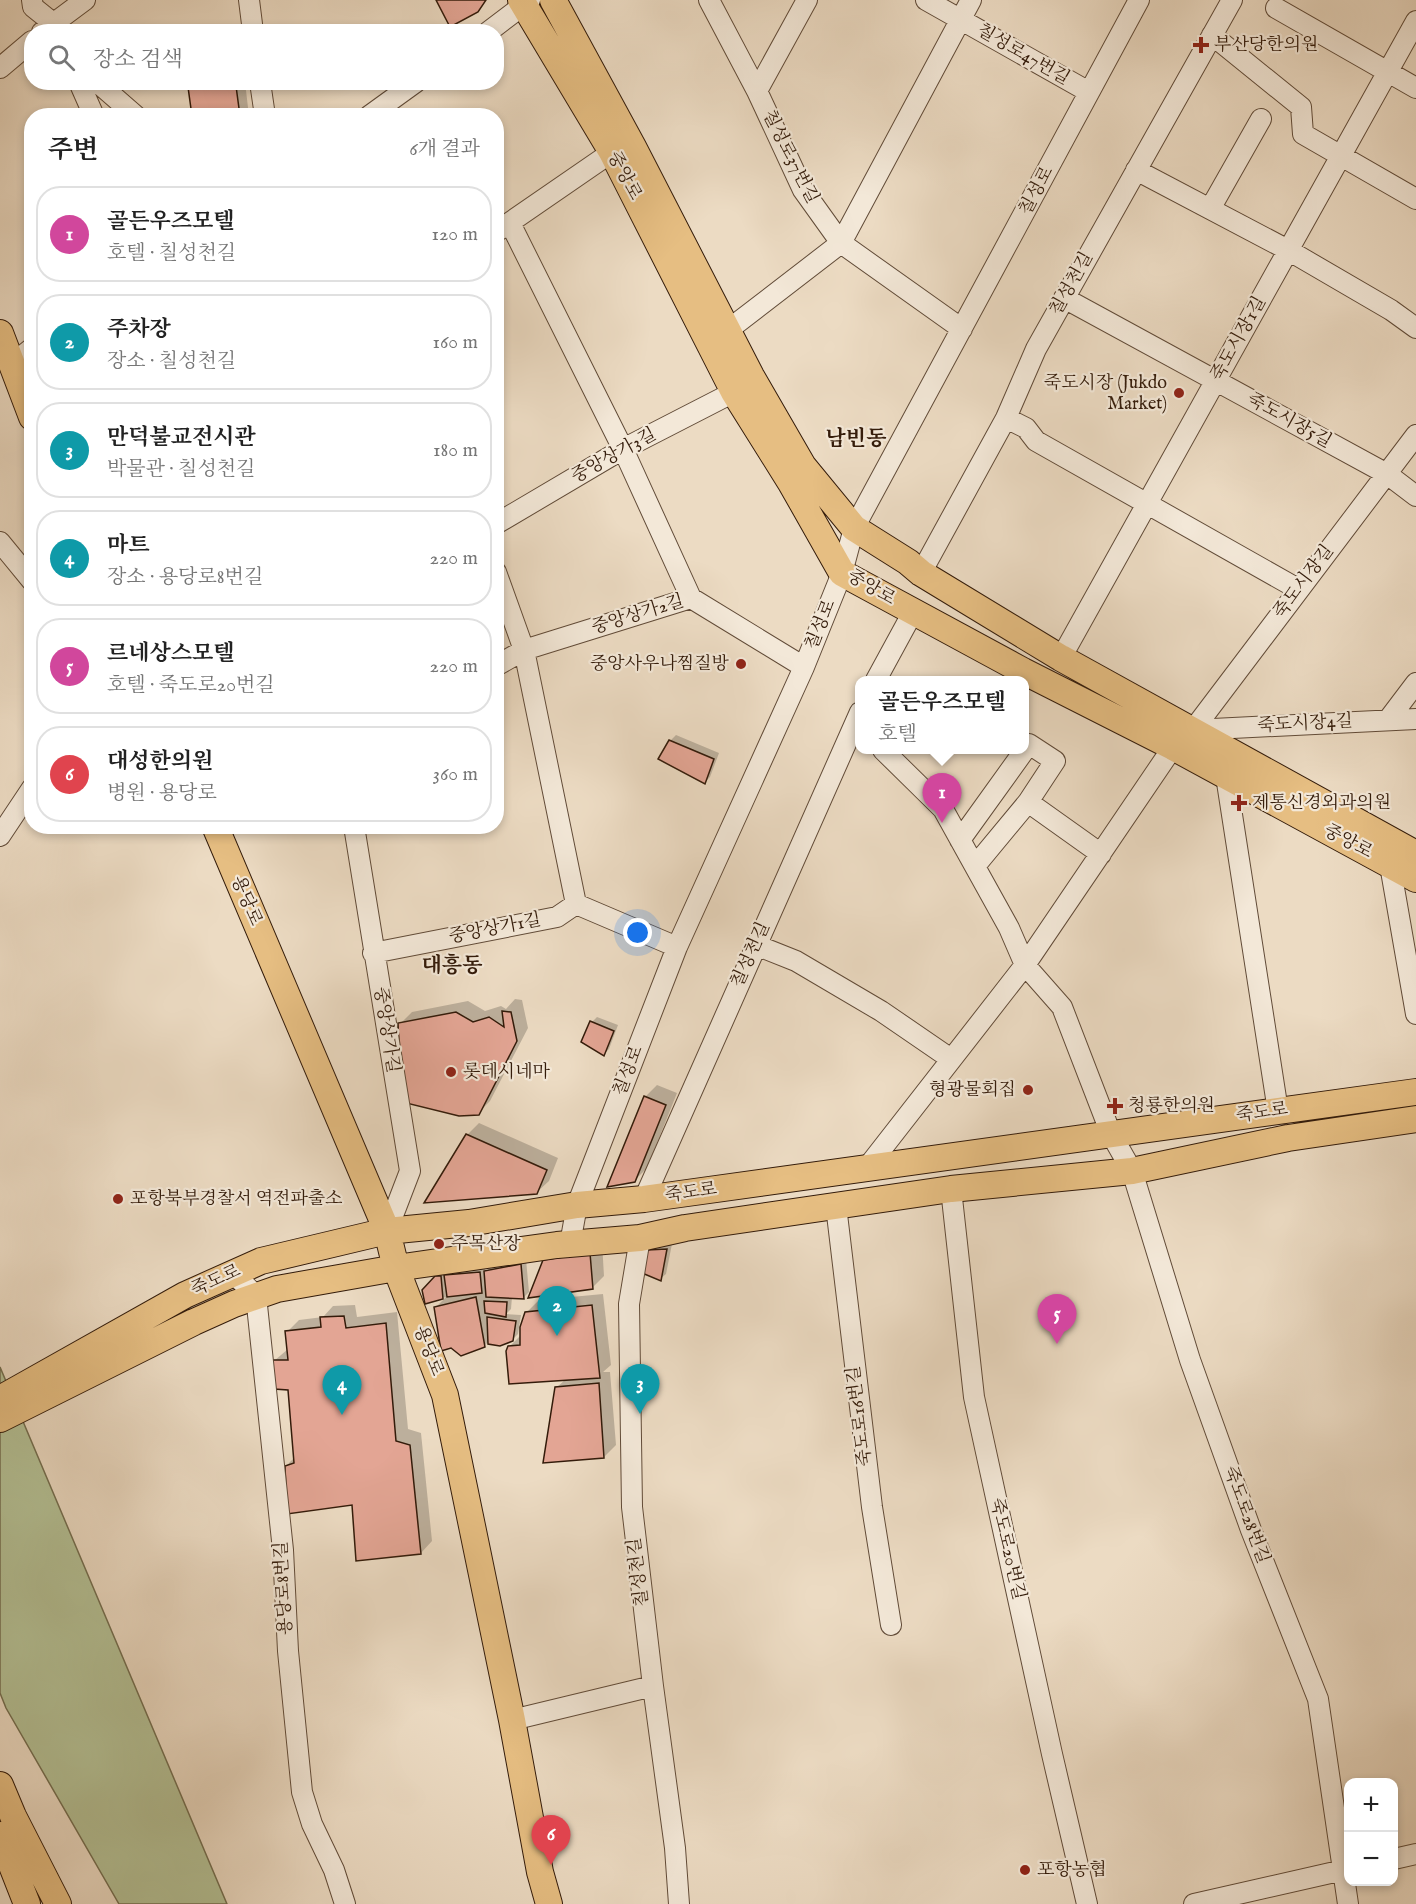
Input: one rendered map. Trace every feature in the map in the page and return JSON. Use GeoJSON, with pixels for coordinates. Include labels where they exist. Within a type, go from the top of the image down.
{"type":"FeatureCollection","features":[{"type":"Feature","properties":{"kind":"main road","name":"중앙로"},"geometry":{"type":"LineString","coordinates":[[553,0],[633,147],[751,376],[803,466],[855,528],[921,573],[1061,658],[1416,854]]}},
{"type":"Feature","properties":{"kind":"main road","name":"중앙로"},"geometry":{"type":"LineString","coordinates":[[525,2],[612,152],[734,392],[791,483],[842,573],[1023,671],[1173,747],[1416,879]]}},
{"type":"Feature","properties":{"kind":"main road"},"geometry":{"type":"LineString","coordinates":[[0,333],[6,368],[24,402]]}},
{"type":"Feature","properties":{"kind":"main road","name":"용당로"},"geometry":{"type":"LineString","coordinates":[[223,834],[387,1231],[396,1268],[445,1395],[512,1720],[540,1872],[549,1904]]}},
{"type":"Feature","properties":{"kind":"main road","name":"죽도로"},"geometry":{"type":"LineString","coordinates":[[0,1399],[185,1294],[261,1261],[387,1231],[469,1223],[577,1205],[644,1199],[1416,1092]]}},
{"type":"Feature","properties":{"kind":"main road","name":"죽도로"},"geometry":{"type":"LineString","coordinates":[[0,1419],[194,1322],[234,1304],[277,1289],[396,1268],[570,1244],[640,1238],[685,1228],[951,1189],[1132,1171],[1288,1138],[1416,1119]]}},
{"type":"Feature","properties":{"kind":"main road"},"geometry":{"type":"LineString","coordinates":[[0,1785],[13,1816],[58,1904]]}},
{"type":"Feature","properties":{"kind":"main road"},"geometry":{"type":"LineString","coordinates":[[0,1835],[27,1904]]}},
{"type":"Feature","properties":{"kind":"street"},"geometry":{"type":"LineString","coordinates":[[56,24],[85,0]]}},
{"type":"Feature","properties":{"kind":"street"},"geometry":{"type":"LineString","coordinates":[[249,0],[252,24]]}},
{"type":"Feature","properties":{"kind":"street","name":"칠성로37번길"},"geometry":{"type":"LineString","coordinates":[[709,0],[757,90],[803,190],[841,243],[962,328]]}},
{"type":"Feature","properties":{"kind":"street"},"geometry":{"type":"LineString","coordinates":[[757,90],[807,0]]}},
{"type":"Feature","properties":{"kind":"street","name":"칠성로47번길"},"geometry":{"type":"LineString","coordinates":[[926,0],[1089,92]]}},
{"type":"Feature","properties":{"kind":"street"},"geometry":{"type":"LineString","coordinates":[[728,330],[841,243],[970,0]]}},
{"type":"Feature","properties":{"kind":"street","name":"칠성로"},"geometry":{"type":"LineString","coordinates":[[570,1244],[577,1205],[677,947],[804,668],[842,573],[855,528],[1139,0]]}},
{"type":"Feature","properties":{"kind":"street","name":"칠성천길"},"geometry":{"type":"LineString","coordinates":[[921,573],[1006,418],[1036,349],[1232,0]]}},
{"type":"Feature","properties":{"kind":"street"},"geometry":{"type":"LineString","coordinates":[[29,2],[46,24]]}},
{"type":"Feature","properties":{"kind":"street"},"geometry":{"type":"LineString","coordinates":[[498,24],[525,2]]}},
{"type":"Feature","properties":{"kind":"street"},"geometry":{"type":"LineString","coordinates":[[1276,8],[1416,88]]}},
{"type":"Feature","properties":{"kind":"street","name":"죽도시장1길"},"geometry":{"type":"LineString","coordinates":[[1061,658],[1416,21]]}},
{"type":"Feature","properties":{"kind":"street"},"geometry":{"type":"LineString","coordinates":[[1212,35],[1301,107],[1303,134],[1416,199]]}},
{"type":"Feature","properties":{"kind":"street"},"geometry":{"type":"LineString","coordinates":[[0,68],[24,48]]}},
{"type":"Feature","properties":{"kind":"street"},"geometry":{"type":"LineString","coordinates":[[83,90],[90,108]]}},
{"type":"Feature","properties":{"kind":"street"},"geometry":{"type":"LineString","coordinates":[[106,90],[127,108]]}},
{"type":"Feature","properties":{"kind":"street"},"geometry":{"type":"LineString","coordinates":[[261,90],[264,108]]}},
{"type":"Feature","properties":{"kind":"street"},"geometry":{"type":"LineString","coordinates":[[382,108],[406,90]]}},
{"type":"Feature","properties":{"kind":"street"},"geometry":{"type":"LineString","coordinates":[[1210,209],[1261,119]]}},
{"type":"Feature","properties":{"kind":"street"},"geometry":{"type":"LineString","coordinates":[[504,227],[612,152]]}},
{"type":"Feature","properties":{"kind":"street"},"geometry":{"type":"LineString","coordinates":[[1136,170],[1288,250],[1391,309],[1416,328]]}},
{"type":"Feature","properties":{"kind":"street"},"geometry":{"type":"LineString","coordinates":[[504,230],[623,449],[691,598]]}},
{"type":"Feature","properties":{"kind":"street","name":"죽도시장5길"},"geometry":{"type":"LineString","coordinates":[[1064,298],[1387,474],[1416,496]]}},
{"type":"Feature","properties":{"kind":"street"},"geometry":{"type":"LineString","coordinates":[[6,368],[24,354]]}},
{"type":"Feature","properties":{"kind":"street","name":"중앙상가3길"},"geometry":{"type":"LineString","coordinates":[[504,519],[623,449],[734,392]]}},
{"type":"Feature","properties":{"kind":"street"},"geometry":{"type":"LineString","coordinates":[[1006,418],[1026,428],[1036,441],[1298,589]]}},
{"type":"Feature","properties":{"kind":"street","name":"죽도시장길"},"geometry":{"type":"LineString","coordinates":[[1193,729],[1416,435]]}},
{"type":"Feature","properties":{"kind":"street"},"geometry":{"type":"LineString","coordinates":[[0,542],[24,571]]}},
{"type":"Feature","properties":{"kind":"street"},"geometry":{"type":"LineString","coordinates":[[504,594],[524,650],[576,904],[677,947]]}},
{"type":"Feature","properties":{"kind":"street","name":"중앙상가2길"},"geometry":{"type":"LineString","coordinates":[[504,661],[524,650],[691,598],[804,668]]}},
{"type":"Feature","properties":{"kind":"street"},"geometry":{"type":"LineString","coordinates":[[879,676],[913,612]]}},
{"type":"Feature","properties":{"kind":"street"},"geometry":{"type":"LineString","coordinates":[[1388,720],[1416,683]]}},
{"type":"Feature","properties":{"kind":"street","name":"죽도시장4길"},"geometry":{"type":"LineString","coordinates":[[1193,729],[1416,719]]}},
{"type":"Feature","properties":{"kind":"street","name":"칠성천길"},"geometry":{"type":"LineString","coordinates":[[644,1199],[855,726]]}},
{"type":"Feature","properties":{"kind":"street"},"geometry":{"type":"LineString","coordinates":[[975,866],[1028,802],[1055,761],[1029,744]]}},
{"type":"Feature","properties":{"kind":"street"},"geometry":{"type":"LineString","coordinates":[[866,1169],[1025,964],[1173,747]]}},
{"type":"Feature","properties":{"kind":"street","name":"죽도로28번길"},"geometry":{"type":"LineString","coordinates":[[887,754],[943,809],[1009,928],[1025,964],[1062,1007],[1111,1134],[1132,1171],[1194,1370],[1251,1530],[1318,1699],[1344,1858]]}},
{"type":"Feature","properties":{"kind":"street"},"geometry":{"type":"LineString","coordinates":[[960,840],[1022,754]]}},
{"type":"Feature","properties":{"kind":"street"},"geometry":{"type":"LineString","coordinates":[[1226,776],[1278,1111]]}},
{"type":"Feature","properties":{"kind":"street"},"geometry":{"type":"LineString","coordinates":[[0,836],[24,800]]}},
{"type":"Feature","properties":{"kind":"street"},"geometry":{"type":"LineString","coordinates":[[1028,802],[1101,854]]}},
{"type":"Feature","properties":{"kind":"street","name":"중앙상가길"},"geometry":{"type":"LineString","coordinates":[[355,834],[410,1171],[387,1231]]}},
{"type":"Feature","properties":{"kind":"street"},"geometry":{"type":"LineString","coordinates":[[1390,865],[1416,1014]]}},
{"type":"Feature","properties":{"kind":"street","name":"중앙상가1길"},"geometry":{"type":"LineString","coordinates":[[373,953],[557,917],[576,904]]}},
{"type":"Feature","properties":{"kind":"street"},"geometry":{"type":"LineString","coordinates":[[756,945],[806,967],[881,1011],[951,1059]]}},
{"type":"Feature","properties":{"kind":"street","name":"죽도로20번길"},"geometry":{"type":"LineString","coordinates":[[951,1189],[973,1394],[1087,1904]]}},
{"type":"Feature","properties":{"kind":"street","name":"죽도로16번길"},"geometry":{"type":"LineString","coordinates":[[836,1206],[872,1507],[891,1625]]}},
{"type":"Feature","properties":{"kind":"street","name":"칠성천길"},"geometry":{"type":"LineString","coordinates":[[640,1238],[629,1304],[632,1507],[675,1848],[679,1904]]}},
{"type":"Feature","properties":{"kind":"street"},"geometry":{"type":"LineString","coordinates":[[233,1274],[256,1296]]}},
{"type":"Feature","properties":{"kind":"street","name":"용당로8번길"},"geometry":{"type":"LineString","coordinates":[[256,1296],[283,1550],[288,1651],[302,1791],[312,1824],[334,1870],[345,1904]]}},
{"type":"Feature","properties":{"kind":"street"},"geometry":{"type":"LineString","coordinates":[[512,1720],[653,1686]]}},
{"type":"Feature","properties":{"kind":"street"},"geometry":{"type":"LineString","coordinates":[[1398,1858],[1416,1854]]}},
{"type":"Feature","properties":{"kind":"street"},"geometry":{"type":"LineString","coordinates":[[1194,1904],[1344,1870]]}},
{"type":"Feature","properties":{"kind":"street","name":"죽도로28번길"},"geometry":{"type":"LineString","coordinates":[[1347,1886],[1348,1904]]}},
{"type":"Feature","properties":{"kind":"green space"},"geometry":{"type":"Polygon","coordinates":[[[0,1367],[227,1904],[119,1904],[6,1708],[0,1693],[0,1367]]]}},
{"type":"Feature","properties":{"kind":"building"},"geometry":{"type":"Polygon","coordinates":[[[436,0],[486,0],[478,12],[456,24],[448,24],[436,0]]]}},
{"type":"Feature","properties":{"kind":"building"},"geometry":{"type":"Polygon","coordinates":[[[188,90],[237,90],[239,108],[191,108],[188,90]]]}},
{"type":"Feature","properties":{"kind":"building"},"geometry":{"type":"Polygon","coordinates":[[[669,740],[714,759],[705,784],[658,759],[669,740]]]}},
{"type":"Feature","properties":{"kind":"building","name":"롯데시네마"},"geometry":{"type":"Polygon","coordinates":[[[502,1011],[511,1012],[517,1041],[479,1115],[459,1116],[402,1102],[398,1023],[456,1012],[473,1022],[489,1017],[504,1027],[502,1011]]]}},
{"type":"Feature","properties":{"kind":"building"},"geometry":{"type":"Polygon","coordinates":[[[590,1021],[614,1031],[604,1056],[581,1042],[590,1021]]]}},
{"type":"Feature","properties":{"kind":"building"},"geometry":{"type":"Polygon","coordinates":[[[644,1096],[666,1105],[635,1182],[607,1187],[644,1096]]]}},
{"type":"Feature","properties":{"kind":"building"},"geometry":{"type":"Polygon","coordinates":[[[466,1134],[547,1170],[537,1194],[424,1203],[466,1134]]]}},
{"type":"Feature","properties":{"kind":"building"},"geometry":{"type":"Polygon","coordinates":[[[667,1249],[661,1281],[642,1273],[647,1250],[667,1249]]]}},
{"type":"Feature","properties":{"kind":"building"},"geometry":{"type":"Polygon","coordinates":[[[590,1253],[593,1289],[528,1298],[543,1260],[590,1253]]]}},
{"type":"Feature","properties":{"kind":"building"},"geometry":{"type":"Polygon","coordinates":[[[521,1264],[524,1299],[486,1297],[484,1271],[521,1264]]]}},
{"type":"Feature","properties":{"kind":"building"},"geometry":{"type":"Polygon","coordinates":[[[480,1272],[482,1293],[447,1297],[444,1275],[480,1272]]]}},
{"type":"Feature","properties":{"kind":"building"},"geometry":{"type":"Polygon","coordinates":[[[435,1276],[441,1276],[443,1299],[425,1304],[422,1290],[435,1276]]]}},
{"type":"Feature","properties":{"kind":"building"},"geometry":{"type":"Polygon","coordinates":[[[476,1297],[485,1347],[461,1356],[451,1348],[441,1351],[434,1307],[476,1297]]]}},
{"type":"Feature","properties":{"kind":"building"},"geometry":{"type":"Polygon","coordinates":[[[484,1301],[507,1302],[506,1317],[485,1313],[484,1301]]]}},
{"type":"Feature","properties":{"kind":"building"},"geometry":{"type":"Polygon","coordinates":[[[592,1305],[600,1378],[509,1384],[506,1351],[508,1346],[520,1345],[520,1327],[525,1312],[592,1305]]]}},
{"type":"Feature","properties":{"kind":"building"},"geometry":{"type":"Polygon","coordinates":[[[344,1316],[346,1328],[386,1323],[396,1441],[410,1445],[421,1554],[356,1561],[352,1505],[287,1514],[285,1466],[294,1463],[288,1390],[274,1389],[273,1360],[288,1360],[285,1331],[321,1327],[320,1317],[344,1316]]]}},
{"type":"Feature","properties":{"kind":"building"},"geometry":{"type":"Polygon","coordinates":[[[487,1317],[516,1321],[513,1341],[500,1346],[488,1344],[487,1317]]]}},
{"type":"Feature","properties":{"kind":"building"},"geometry":{"type":"Polygon","coordinates":[[[599,1383],[604,1458],[543,1463],[555,1387],[599,1383]]]}},
{"type":"Feature","properties":{"kind":"place","name":"부산당한의원"},"geometry":{"type":"Point","coordinates":[1201,45]}},
{"type":"Feature","properties":{"kind":"place","name":"죽도시장 (Jukdo Market)"},"geometry":{"type":"Point","coordinates":[1179,393]}},
{"type":"Feature","properties":{"kind":"place","name":"중앙사우나찜질방"},"geometry":{"type":"Point","coordinates":[741,664]}},
{"type":"Feature","properties":{"kind":"place","name":"제통신경외과의원"},"geometry":{"type":"Point","coordinates":[1239,803]}},
{"type":"Feature","properties":{"kind":"place","name":"골든우즈모텔"},"geometry":{"type":"Point","coordinates":[942,823]}},
{"type":"Feature","properties":{"kind":"place","name":"롯데시네마"},"geometry":{"type":"Point","coordinates":[451,1072]}},
{"type":"Feature","properties":{"kind":"place","name":"형광물회집"},"geometry":{"type":"Point","coordinates":[1028,1090]}},
{"type":"Feature","properties":{"kind":"place","name":"청룡한의원"},"geometry":{"type":"Point","coordinates":[1115,1106]}},
{"type":"Feature","properties":{"kind":"place","name":"포항북부경찰서 역전파출소"},"geometry":{"type":"Point","coordinates":[118,1199]}},
{"type":"Feature","properties":{"kind":"place","name":"주목산장"},"geometry":{"type":"Point","coordinates":[439,1244]}},
{"type":"Feature","properties":{"kind":"place","name":"주차장"},"geometry":{"type":"Point","coordinates":[557,1336]}},
{"type":"Feature","properties":{"kind":"place","name":"르네상스모텔"},"geometry":{"type":"Point","coordinates":[1057,1344]}},
{"type":"Feature","properties":{"kind":"place","name":"만덕불교전시관"},"geometry":{"type":"Point","coordinates":[640,1414]}},
{"type":"Feature","properties":{"kind":"place","name":"마트"},"geometry":{"type":"Point","coordinates":[342,1415]}},
{"type":"Feature","properties":{"kind":"place","name":"대성한의원"},"geometry":{"type":"Point","coordinates":[551,1865]}},
{"type":"Feature","properties":{"kind":"place","name":"포항농협"},"geometry":{"type":"Point","coordinates":[1025,1870]}},
{"type":"Feature","properties":{"kind":"district","name":"남빈동"},"geometry":{"type":"Point","coordinates":[856,439]}},
{"type":"Feature","properties":{"kind":"district","name":"대흥동"},"geometry":{"type":"Point","coordinates":[452,966]}}]}
